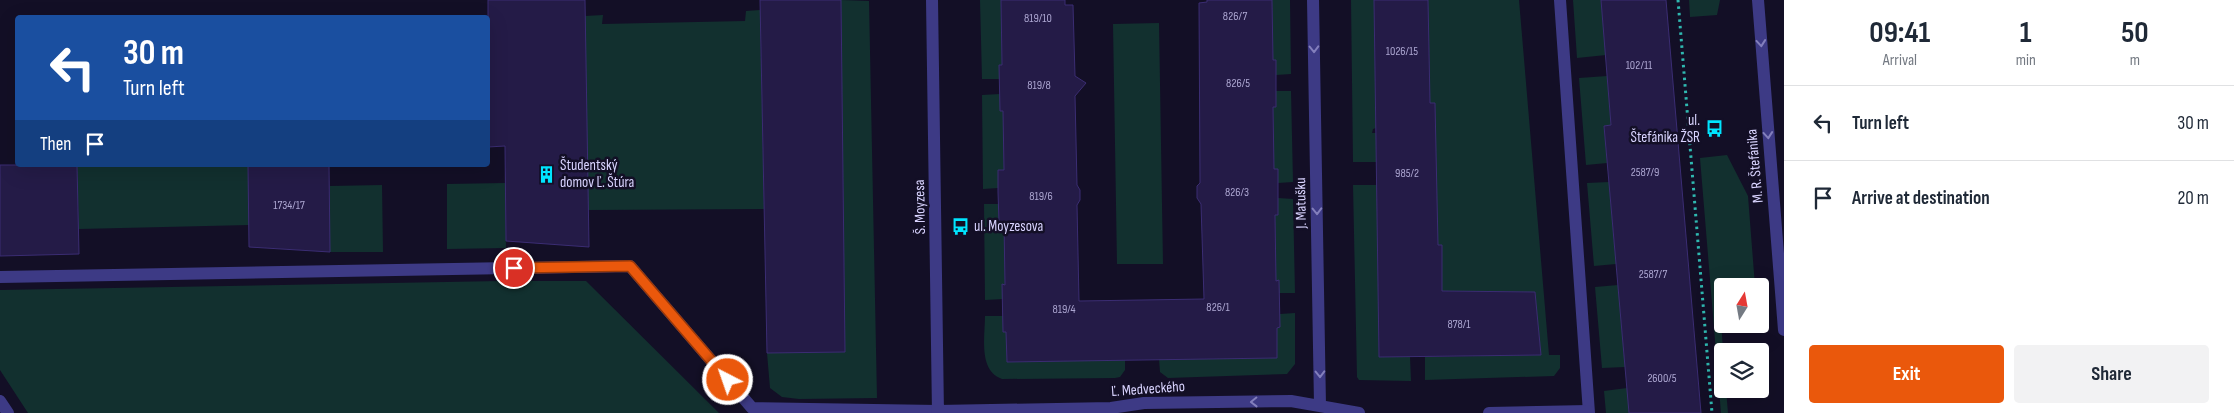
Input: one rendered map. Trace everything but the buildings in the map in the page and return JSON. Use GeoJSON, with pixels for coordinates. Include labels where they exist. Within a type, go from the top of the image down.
{"type":"FeatureCollection","features":[{"type":"Feature","properties":{"kind":"street","name":"Š. Moyzesa"},"geometry":{"type":"LineString","coordinates":[[932,0],[938,412]]}},
{"type":"Feature","properties":{"kind":"street","name":"J. Matušku"},"geometry":{"type":"LineString","coordinates":[[1313,0],[1320,404]]}},
{"type":"Feature","properties":{"kind":"street"},"geometry":{"type":"LineString","coordinates":[[1488,413],[1588,412],[1560,0]]}},
{"type":"Feature","properties":{"kind":"street","name":"M. R. Štefánika"},"geometry":{"type":"LineString","coordinates":[[1758,0],[1784,330]]}},
{"type":"Feature","properties":{"kind":"street","name":"Ľ. Medveckého"},"geometry":{"type":"LineString","coordinates":[[0,277],[630,266],[752,408],[866,412],[1111,410],[1144,403],[1281,401],[1320,404],[1359,413]]}},
{"type":"Feature","properties":{"kind":"street"},"geometry":{"type":"LineString","coordinates":[[0,401],[8,413]]}},
{"type":"Feature","properties":{"kind":"path"},"geometry":{"type":"LineString","coordinates":[[1678,0],[1712,413]]}},
{"type":"Feature","properties":{"kind":"green space"},"geometry":{"type":"Polygon","coordinates":[[[841,0],[869,1],[877,398],[799,399],[782,397],[770,388],[767,353],[845,352],[841,0]]]}},
{"type":"Feature","properties":{"kind":"green space"},"geometry":{"type":"Polygon","coordinates":[[[980,0],[1001,0],[1002,65],[999,65],[999,79],[982,79],[980,0]]]}},
{"type":"Feature","properties":{"kind":"green space"},"geometry":{"type":"Polygon","coordinates":[[[1272,0],[1290,0],[1291,74],[1276,75],[1273,60],[1272,0]]]}},
{"type":"Feature","properties":{"kind":"green space"},"geometry":{"type":"Polygon","coordinates":[[[1351,0],[1374,0],[1376,128],[1373,129],[1372,133],[1376,133],[1376,162],[1353,162],[1351,0]]]}},
{"type":"Feature","properties":{"kind":"green space"},"geometry":{"type":"Polygon","coordinates":[[[1428,0],[1519,0],[1549,355],[1560,355],[1560,368],[1554,376],[1425,380],[1425,357],[1541,355],[1535,292],[1442,291],[1442,246],[1438,245],[1435,103],[1430,103],[1428,0]]]}},
{"type":"Feature","properties":{"kind":"green space"},"geometry":{"type":"Polygon","coordinates":[[[1573,0],[1601,0],[1606,55],[1577,58],[1573,0]]]}},
{"type":"Feature","properties":{"kind":"green space"},"geometry":{"type":"Polygon","coordinates":[[[1689,0],[1720,0],[1717,15],[1690,17],[1689,0]]]}},
{"type":"Feature","properties":{"kind":"green space"},"geometry":{"type":"Polygon","coordinates":[[[760,10],[764,209],[588,210],[585,16],[603,15],[602,24],[745,21],[746,11],[760,10]]]}},
{"type":"Feature","properties":{"kind":"green space"},"geometry":{"type":"Polygon","coordinates":[[[1159,23],[1163,264],[1117,264],[1113,24],[1159,23]]]}},
{"type":"Feature","properties":{"kind":"green space"},"geometry":{"type":"Polygon","coordinates":[[[1607,76],[1611,125],[1604,126],[1607,163],[1586,165],[1579,78],[1607,76]]]}},
{"type":"Feature","properties":{"kind":"green space"},"geometry":{"type":"Polygon","coordinates":[[[1276,91],[1291,91],[1293,182],[1278,183],[1274,169],[1273,107],[1276,106],[1276,91]]]}},
{"type":"Feature","properties":{"kind":"green space"},"geometry":{"type":"Polygon","coordinates":[[[1000,94],[1000,110],[1003,111],[1004,170],[998,170],[998,188],[983,189],[982,95],[1000,94]]]}},
{"type":"Feature","properties":{"kind":"green space"},"geometry":{"type":"Polygon","coordinates":[[[1727,155],[1748,196],[1754,278],[1714,278],[1714,328],[1700,158],[1727,155]]]}},
{"type":"Feature","properties":{"kind":"green space"},"geometry":{"type":"Polygon","coordinates":[[[77,167],[248,167],[249,225],[79,229],[77,167]]]}},
{"type":"Feature","properties":{"kind":"green space"},"geometry":{"type":"Polygon","coordinates":[[[1609,182],[1616,264],[1594,266],[1587,183],[1609,182]]]}},
{"type":"Feature","properties":{"kind":"green space"},"geometry":{"type":"Polygon","coordinates":[[[505,183],[506,248],[447,249],[447,184],[505,183]]]}},
{"type":"Feature","properties":{"kind":"green space"},"geometry":{"type":"Polygon","coordinates":[[[382,185],[383,252],[330,252],[330,186],[382,185]]]}},
{"type":"Feature","properties":{"kind":"green space"},"geometry":{"type":"Polygon","coordinates":[[[1353,185],[1377,185],[1379,357],[1410,357],[1411,381],[1359,380],[1357,377],[1353,185]]]}},
{"type":"Feature","properties":{"kind":"green space"},"geometry":{"type":"Polygon","coordinates":[[[1278,198],[1293,199],[1295,293],[1279,293],[1279,281],[1276,281],[1275,215],[1278,215],[1278,198]]]}},
{"type":"Feature","properties":{"kind":"green space"},"geometry":{"type":"Polygon","coordinates":[[[984,204],[998,204],[999,222],[1004,222],[1005,285],[1003,284],[1003,299],[985,300],[984,204]]]}},
{"type":"Feature","properties":{"kind":"green space"},"geometry":{"type":"Polygon","coordinates":[[[586,281],[719,413],[28,413],[0,370],[0,290],[586,281]]]}},
{"type":"Feature","properties":{"kind":"green space"},"geometry":{"type":"Polygon","coordinates":[[[1618,285],[1625,367],[1602,368],[1595,287],[1618,285]]]}},
{"type":"Feature","properties":{"kind":"green space"},"geometry":{"type":"Polygon","coordinates":[[[1295,313],[1295,364],[1287,374],[1168,378],[1160,372],[1159,359],[1276,358],[1277,328],[1280,327],[1280,314],[1295,313]]]}},
{"type":"Feature","properties":{"kind":"green space"},"geometry":{"type":"Polygon","coordinates":[[[985,316],[1003,316],[1003,332],[1006,332],[1007,362],[1125,359],[1125,370],[1120,377],[1115,378],[1002,379],[994,375],[986,361],[984,352],[985,316]]]}},
{"type":"Feature","properties":{"kind":"green space"},"geometry":{"type":"Polygon","coordinates":[[[1714,333],[1722,333],[1722,343],[1715,343],[1714,333]]]}},
{"type":"Feature","properties":{"kind":"green space"},"geometry":{"type":"Polygon","coordinates":[[[1627,388],[1629,413],[1606,413],[1604,391],[1627,388]]]}},
{"type":"Feature","properties":{"kind":"green space"},"geometry":{"type":"Polygon","coordinates":[[[1720,398],[1727,398],[1728,413],[1721,413],[1720,398]]]}},
{"type":"Feature","properties":{"kind":"place","name":"ul. Štefánika ŽSR"},"geometry":{"type":"Point","coordinates":[1714,129]}},
{"type":"Feature","properties":{"kind":"place","name":"Študentský domov Ľ. Štúra"},"geometry":{"type":"Point","coordinates":[546,174]}},
{"type":"Feature","properties":{"kind":"place","name":"ul. Moyzesova"},"geometry":{"type":"Point","coordinates":[960,226]}},
{"type":"Feature","properties":{"kind":"route"},"geometry":{"type":"LineString","coordinates":[[514,268],[630,266],[728,380]]}}]}
